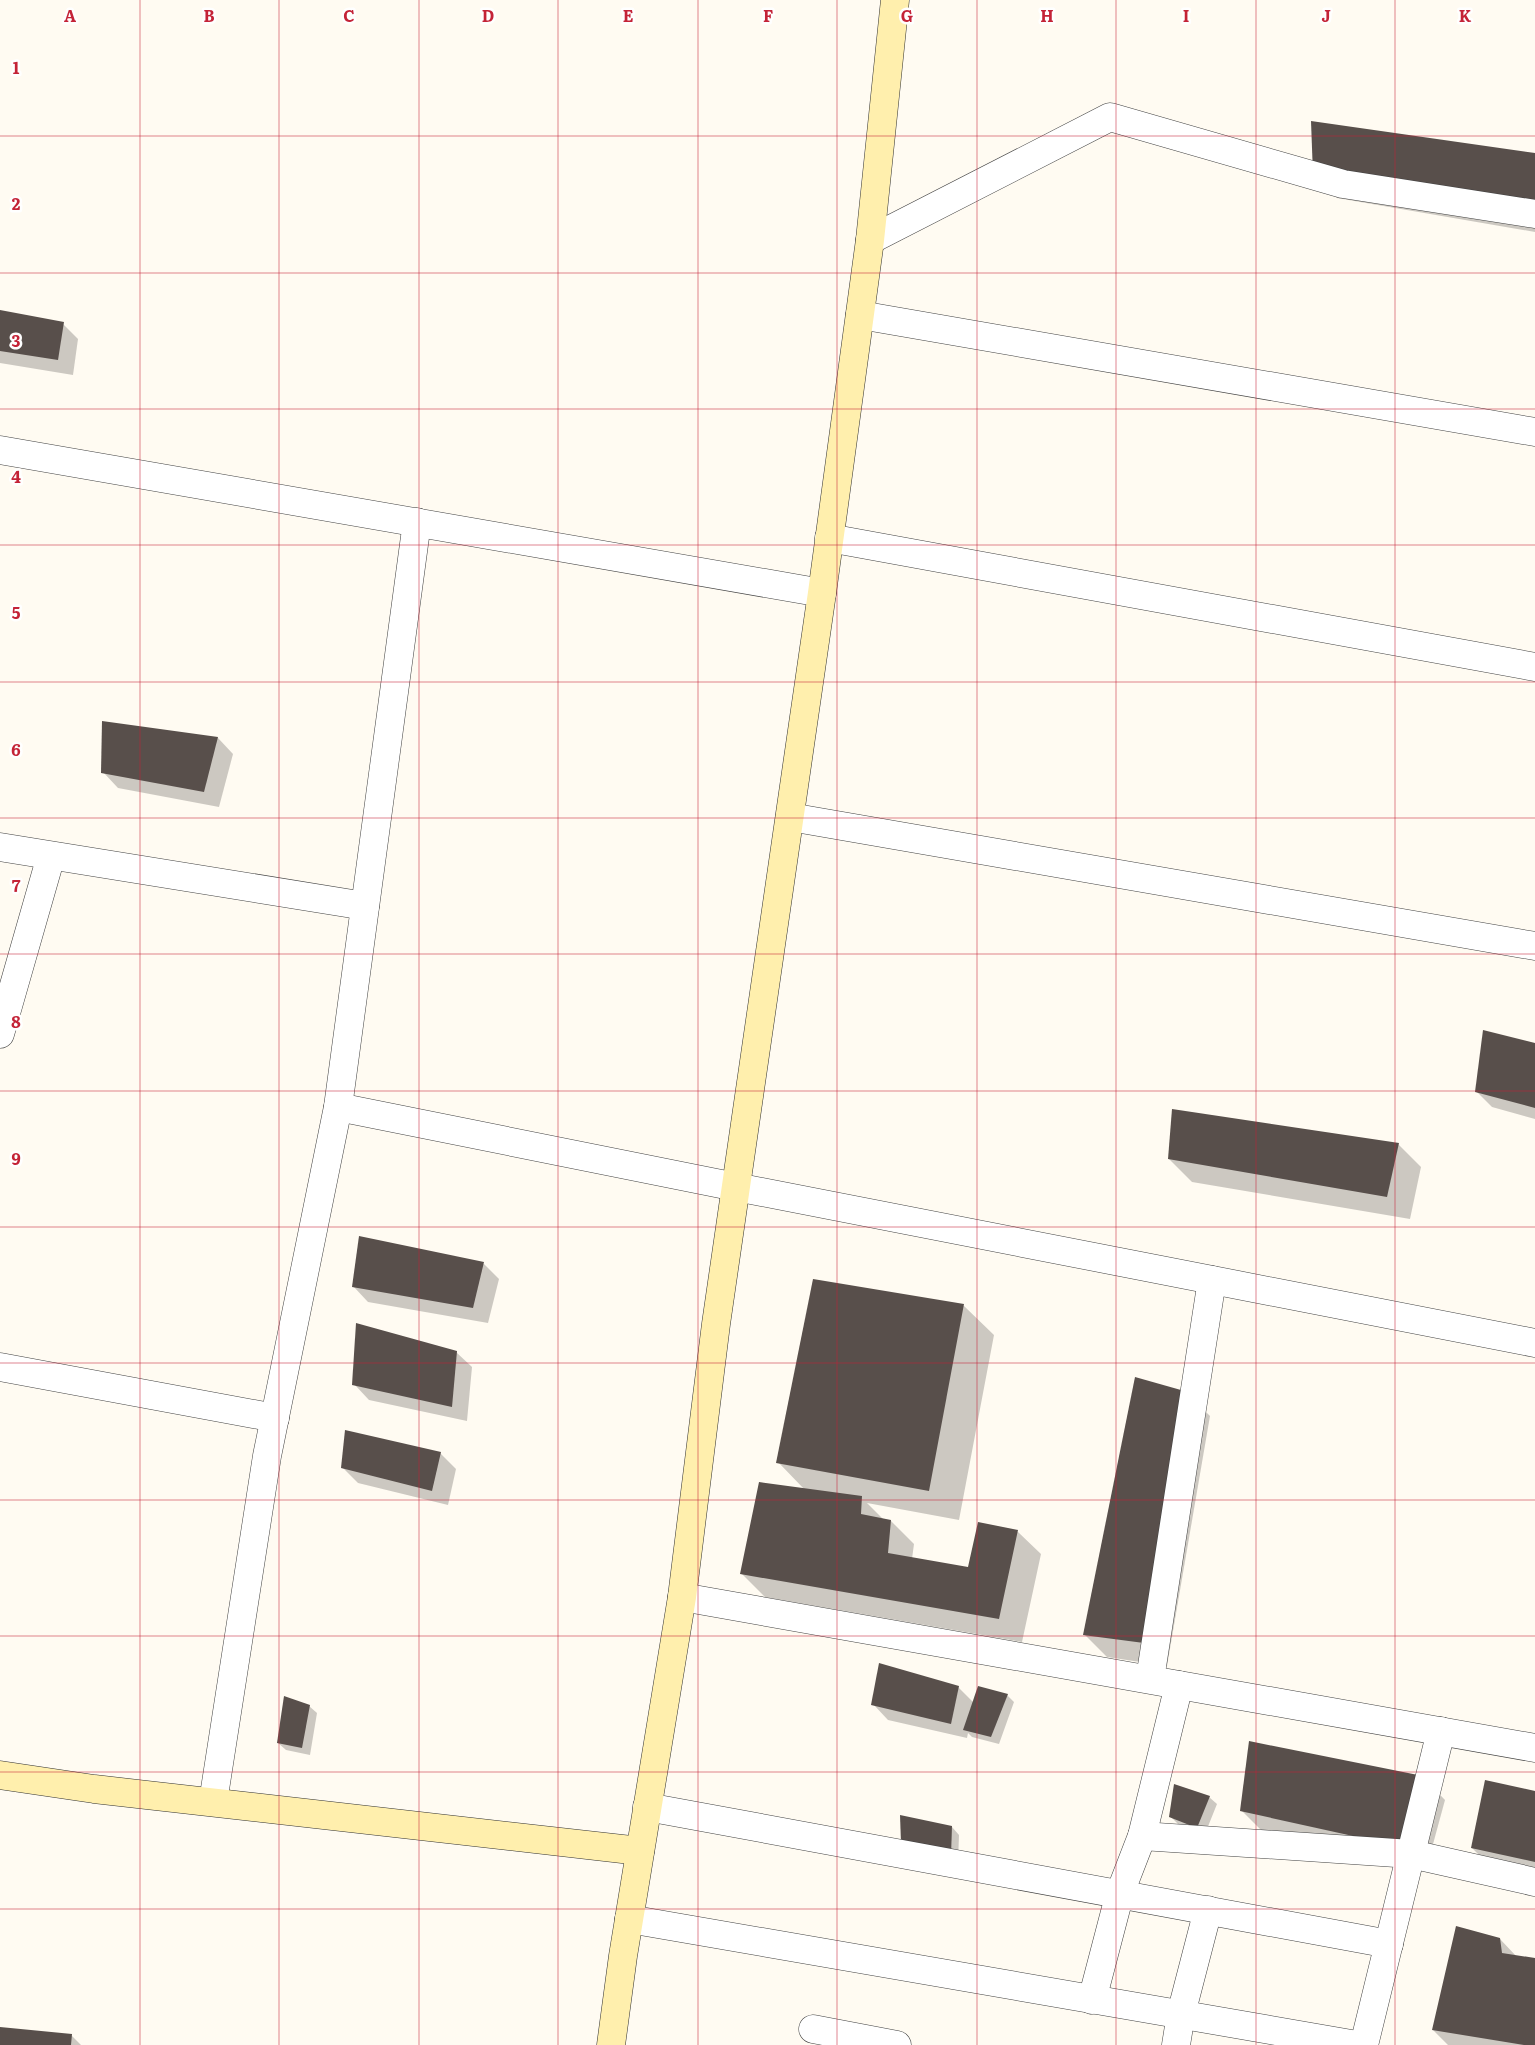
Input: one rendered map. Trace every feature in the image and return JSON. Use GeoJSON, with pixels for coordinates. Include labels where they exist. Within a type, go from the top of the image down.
{"type":"FeatureCollection","features":[{"type":"Feature","properties":{"kind":"street"},"geometry":{"type":"LineString","coordinates":[[610,2045],[682,1598],[716,1324],[822,593],[870,240],[895,0]]}},
{"type":"Feature","properties":{"kind":"street"},"geometry":{"type":"LineString","coordinates":[[870,240],[1110,117],[1342,184],[1535,214]]}},
{"type":"Feature","properties":{"kind":"street"},"geometry":{"type":"LineString","coordinates":[[860,315],[1535,432]]}},
{"type":"Feature","properties":{"kind":"street"},"geometry":{"type":"LineString","coordinates":[[0,450],[822,593]]}},
{"type":"Feature","properties":{"kind":"street"},"geometry":{"type":"LineString","coordinates":[[213,1802],[267,1456],[338,1107],[417,522]]}},
{"type":"Feature","properties":{"kind":"street"},"geometry":{"type":"LineString","coordinates":[[829,538],[1535,667]]}},
{"type":"Feature","properties":{"kind":"street"},"geometry":{"type":"LineString","coordinates":[[790,817],[1535,946]]}},
{"type":"Feature","properties":{"kind":"street"},"geometry":{"type":"LineString","coordinates":[[0,848],[365,906]]}},
{"type":"Feature","properties":{"kind":"street"},"geometry":{"type":"LineString","coordinates":[[0,1034],[51,856]]}},
{"type":"Feature","properties":{"kind":"street"},"geometry":{"type":"LineString","coordinates":[[338,1107],[736,1187],[1535,1343]]}},
{"type":"Feature","properties":{"kind":"street"},"geometry":{"type":"LineString","coordinates":[[1150,1680],[1212,1280]]}},
{"type":"Feature","properties":{"kind":"street"},"geometry":{"type":"LineString","coordinates":[[0,1367],[275,1418]]}},
{"type":"Feature","properties":{"kind":"street"},"geometry":{"type":"LineString","coordinates":[[682,1598],[1535,1748]]}},
{"type":"Feature","properties":{"kind":"street"},"geometry":{"type":"LineString","coordinates":[[1092,2000],[1120,1894],[1142,1836],[1179,1685]]}},
{"type":"Feature","properties":{"kind":"street"},"geometry":{"type":"LineString","coordinates":[[1364,2045],[1441,1731]]}},
{"type":"Feature","properties":{"kind":"street"},"geometry":{"type":"LineString","coordinates":[[0,1775],[94,1789],[640,1851]]}},
{"type":"Feature","properties":{"kind":"street"},"geometry":{"type":"LineString","coordinates":[[647,1807],[1389,1944]]}},
{"type":"Feature","properties":{"kind":"street"},"geometry":{"type":"LineString","coordinates":[[1142,1836],[1411,1854],[1535,1882]]}},
{"type":"Feature","properties":{"kind":"street"},"geometry":{"type":"LineString","coordinates":[[1176,2045],[1181,2014],[1208,1910]]}},
{"type":"Feature","properties":{"kind":"street"},"geometry":{"type":"LineString","coordinates":[[629,1919],[1357,2045]]}},
{"type":"Feature","properties":{"kind":"street"},"geometry":{"type":"LineString","coordinates":[[813,2029],[896,2045]]}},
{"type":"Feature","properties":{"kind":"building"},"geometry":{"type":"Polygon","coordinates":[[[1311,121],[1535,153],[1535,214],[1313,175],[1311,121]]]}},
{"type":"Feature","properties":{"kind":"building"},"geometry":{"type":"Polygon","coordinates":[[[0,310],[64,322],[58,360],[0,351],[0,310]]]}},
{"type":"Feature","properties":{"kind":"building"},"geometry":{"type":"Polygon","coordinates":[[[102,721],[218,737],[204,792],[101,773],[102,721]]]}},
{"type":"Feature","properties":{"kind":"building"},"geometry":{"type":"Polygon","coordinates":[[[1483,1030],[1535,1043],[1535,1108],[1475,1092],[1483,1030]]]}},
{"type":"Feature","properties":{"kind":"building"},"geometry":{"type":"Polygon","coordinates":[[[1172,1109],[1399,1143],[1387,1197],[1168,1159],[1172,1109]]]}},
{"type":"Feature","properties":{"kind":"building"},"geometry":{"type":"Polygon","coordinates":[[[359,1236],[484,1262],[473,1308],[352,1287],[359,1236]]]}},
{"type":"Feature","properties":{"kind":"building"},"geometry":{"type":"Polygon","coordinates":[[[813,1279],[964,1304],[929,1491],[776,1463],[813,1279]]]}},
{"type":"Feature","properties":{"kind":"building"},"geometry":{"type":"Polygon","coordinates":[[[356,1323],[457,1351],[452,1407],[352,1385],[356,1323]]]}},
{"type":"Feature","properties":{"kind":"building"},"geometry":{"type":"Polygon","coordinates":[[[1135,1377],[1188,1392],[1144,1643],[1083,1635],[1135,1377]]]}},
{"type":"Feature","properties":{"kind":"building"},"geometry":{"type":"Polygon","coordinates":[[[345,1430],[441,1452],[432,1491],[341,1468],[345,1430]]]}},
{"type":"Feature","properties":{"kind":"building"},"geometry":{"type":"Polygon","coordinates":[[[759,1482],[862,1496],[861,1514],[891,1520],[888,1553],[968,1567],[978,1522],[1018,1530],[999,1619],[740,1574],[759,1482]]]}},
{"type":"Feature","properties":{"kind":"building"},"geometry":{"type":"Polygon","coordinates":[[[879,1663],[959,1686],[951,1724],[871,1705],[879,1663]]]}},
{"type":"Feature","properties":{"kind":"building"},"geometry":{"type":"Polygon","coordinates":[[[978,1686],[1008,1694],[991,1737],[963,1730],[978,1686]]]}},
{"type":"Feature","properties":{"kind":"building"},"geometry":{"type":"Polygon","coordinates":[[[284,1696],[310,1705],[302,1748],[277,1743],[284,1696]]]}},
{"type":"Feature","properties":{"kind":"building"},"geometry":{"type":"Polygon","coordinates":[[[1249,1741],[1423,1776],[1403,1847],[1240,1811],[1249,1741]]]}},
{"type":"Feature","properties":{"kind":"building"},"geometry":{"type":"Polygon","coordinates":[[[1485,1780],[1535,1791],[1535,1862],[1471,1848],[1485,1780]]]}},
{"type":"Feature","properties":{"kind":"building"},"geometry":{"type":"Polygon","coordinates":[[[1174,1784],[1210,1796],[1197,1828],[1169,1817],[1174,1784]]]}},
{"type":"Feature","properties":{"kind":"building"},"geometry":{"type":"Polygon","coordinates":[[[900,1815],[952,1826],[951,1856],[901,1843],[900,1815]]]}},
{"type":"Feature","properties":{"kind":"building"},"geometry":{"type":"Polygon","coordinates":[[[1456,1926],[1500,1938],[1502,1953],[1535,1958],[1535,2045],[1524,2045],[1432,2030],[1456,1926]]]}},
{"type":"Feature","properties":{"kind":"building"},"geometry":{"type":"Polygon","coordinates":[[[0,2027],[72,2034],[71,2045],[0,2045],[0,2027]]]}}]}
